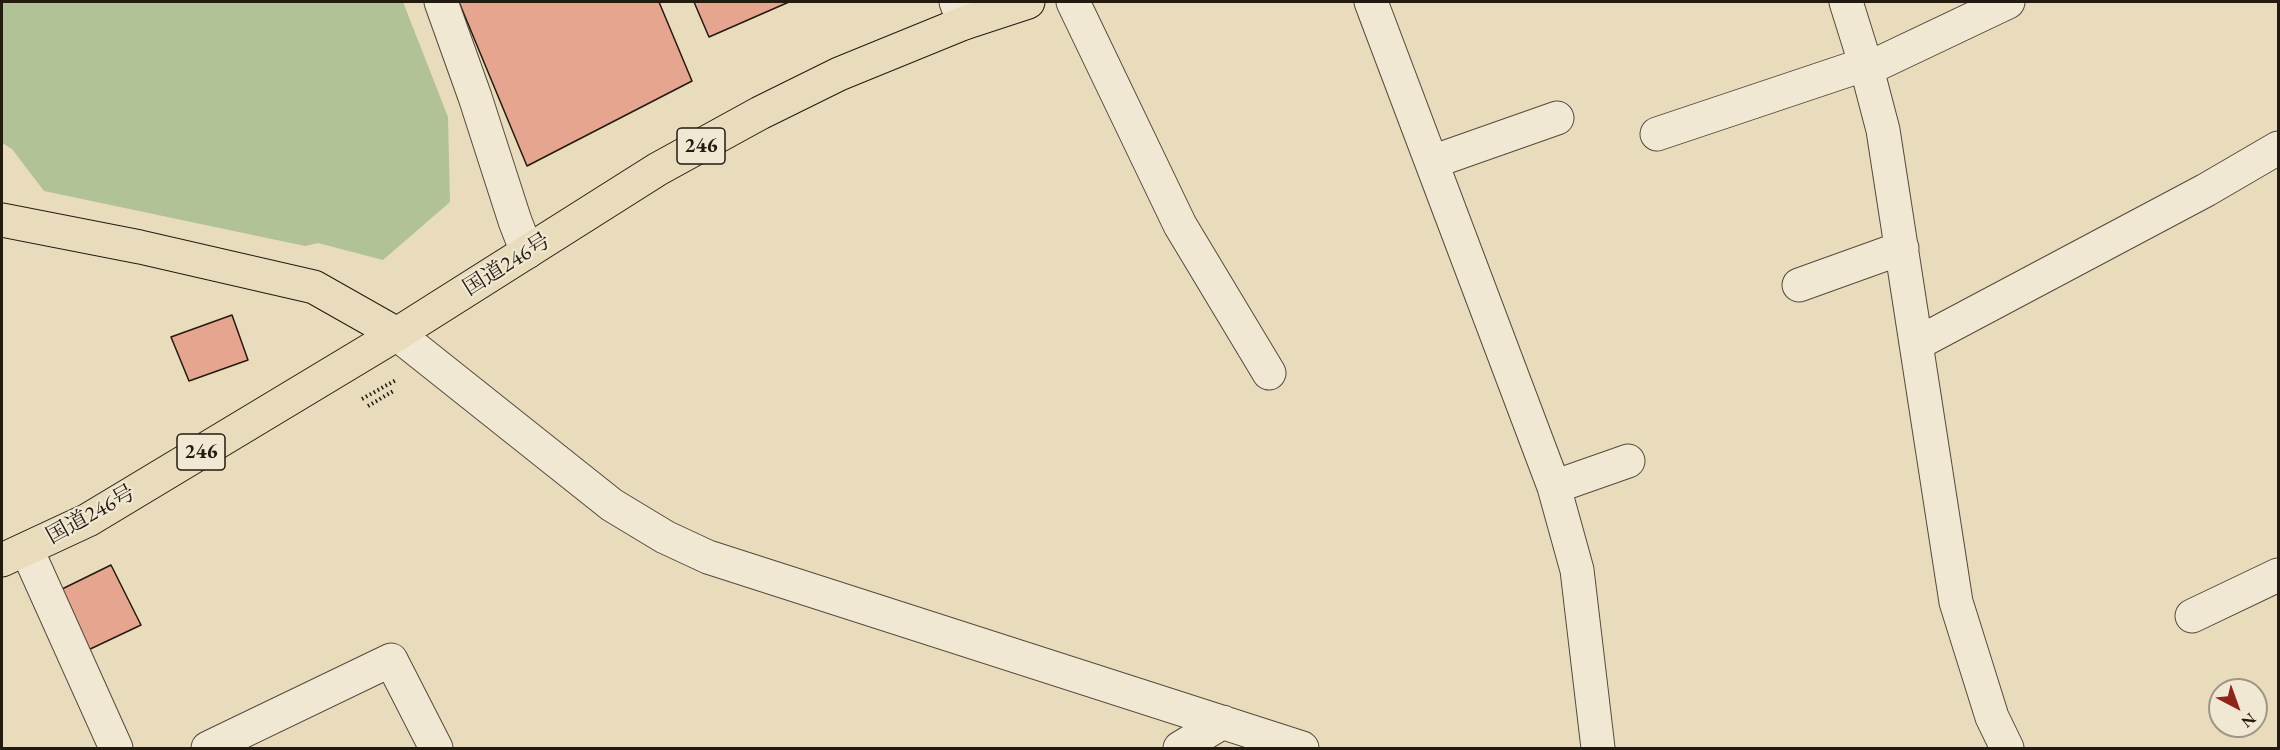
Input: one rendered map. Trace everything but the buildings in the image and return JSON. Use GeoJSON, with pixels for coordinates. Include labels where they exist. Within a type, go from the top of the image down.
{"type":"FeatureCollection","features":[{"type":"Feature","properties":{"kind":"main road","name":"国道246号"},"geometry":{"type":"LineString","coordinates":[[14,555],[88,520],[397,334],[658,169],[760,113],[960,12],[1028,2]]}},
{"type":"Feature","properties":{"kind":"main road"},"geometry":{"type":"LineString","coordinates":[[2,220],[140,247],[314,287],[397,334]]}},
{"type":"Feature","properties":{"kind":"street"},"geometry":{"type":"LineString","coordinates":[[441,2],[527,252]]}},
{"type":"Feature","properties":{"kind":"street"},"geometry":{"type":"LineString","coordinates":[[1073,2],[1180,225],[1269,373]]}},
{"type":"Feature","properties":{"kind":"street"},"geometry":{"type":"LineString","coordinates":[[1371,2],[1554,488],[1577,570],[1598,748]]}},
{"type":"Feature","properties":{"kind":"street"},"geometry":{"type":"LineString","coordinates":[[1846,2],[1867,66],[1883,129],[1956,602],[1992,717],[2007,748]]}},
{"type":"Feature","properties":{"kind":"street"},"geometry":{"type":"LineString","coordinates":[[1657,134],[1867,66],[2008,2]]}},
{"type":"Feature","properties":{"kind":"street"},"geometry":{"type":"LineString","coordinates":[[1432,162],[1557,118]]}},
{"type":"Feature","properties":{"kind":"street"},"geometry":{"type":"LineString","coordinates":[[1916,344],[2206,190],[2278,148]]}},
{"type":"Feature","properties":{"kind":"street"},"geometry":{"type":"LineString","coordinates":[[1799,285],[1902,248]]}},
{"type":"Feature","properties":{"kind":"street"},"geometry":{"type":"LineString","coordinates":[[397,334],[612,505],[665,537],[697,552],[1302,748]]}},
{"type":"Feature","properties":{"kind":"street"},"geometry":{"type":"LineString","coordinates":[[1554,488],[1628,461]]}},
{"type":"Feature","properties":{"kind":"street"},"geometry":{"type":"LineString","coordinates":[[14,555],[116,748]]}},
{"type":"Feature","properties":{"kind":"street"},"geometry":{"type":"LineString","coordinates":[[2192,616],[2278,575]]}},
{"type":"Feature","properties":{"kind":"street"},"geometry":{"type":"LineString","coordinates":[[208,748],[391,660],[436,748]]}},
{"type":"Feature","properties":{"kind":"street"},"geometry":{"type":"LineString","coordinates":[[1180,748],[1223,722]]}},
{"type":"Feature","properties":{"kind":"path"},"geometry":{"type":"LineString","coordinates":[[362,399],[396,380]]}},
{"type":"Feature","properties":{"kind":"path"},"geometry":{"type":"LineString","coordinates":[[368,406],[395,390]]}},
{"type":"Feature","properties":{"kind":"green space"},"geometry":{"type":"Polygon","coordinates":[[[2,2],[403,2],[448,117],[450,202],[383,260],[318,243],[305,246],[44,191],[12,149],[2,143],[2,2]]]}}]}
